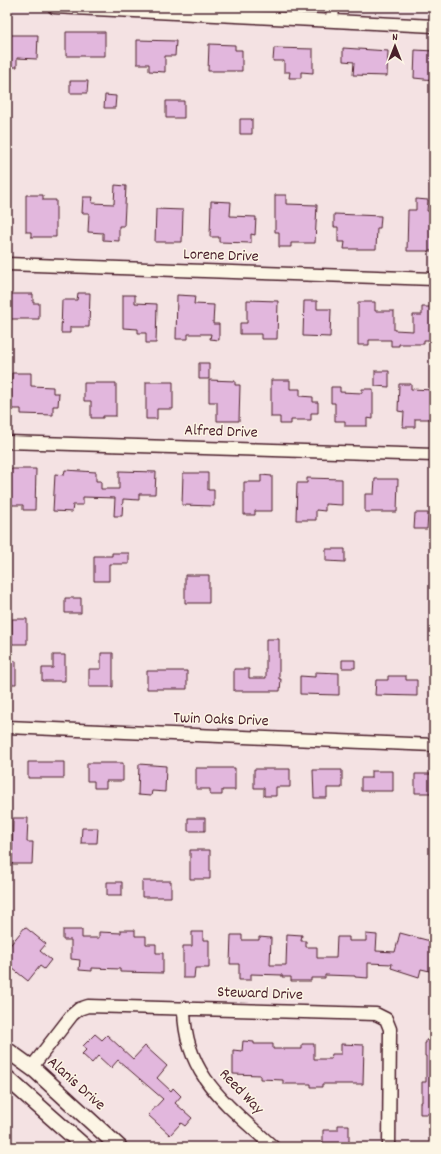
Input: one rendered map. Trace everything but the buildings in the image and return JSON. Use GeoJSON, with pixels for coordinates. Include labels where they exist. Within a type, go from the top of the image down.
{"type":"FeatureCollection","features":[{"type":"Feature","properties":{"kind":"main road","name":"Alanis Drive"},"geometry":{"type":"LineString","coordinates":[[7,1050],[31,1068],[119,1147]]}},
{"type":"Feature","properties":{"kind":"main road"},"geometry":{"type":"LineString","coordinates":[[7,1078],[85,1147]]}},
{"type":"Feature","properties":{"kind":"street"},"geometry":{"type":"LineString","coordinates":[[54,7],[434,26]]}},
{"type":"Feature","properties":{"kind":"street"},"geometry":{"type":"LineString","coordinates":[[332,20],[333,7]]}},
{"type":"Feature","properties":{"kind":"street","name":"Lorene Drive"},"geometry":{"type":"LineString","coordinates":[[7,264],[434,279]]}},
{"type":"Feature","properties":{"kind":"street","name":"Alfred Drive"},"geometry":{"type":"LineString","coordinates":[[7,442],[434,455]]}},
{"type":"Feature","properties":{"kind":"street","name":"Twin Oaks Drive"},"geometry":{"type":"LineString","coordinates":[[7,727],[434,745]]}},
{"type":"Feature","properties":{"kind":"street","name":"Steward Drive"},"geometry":{"type":"LineString","coordinates":[[31,1068],[72,1015],[79,1009],[88,1006],[371,1014],[382,1016],[389,1024],[390,1028],[389,1147]]}},
{"type":"Feature","properties":{"kind":"street","name":"Reed Way"},"geometry":{"type":"LineString","coordinates":[[184,1008],[184,1020],[190,1048],[201,1074],[218,1096],[273,1147]]}}]}
